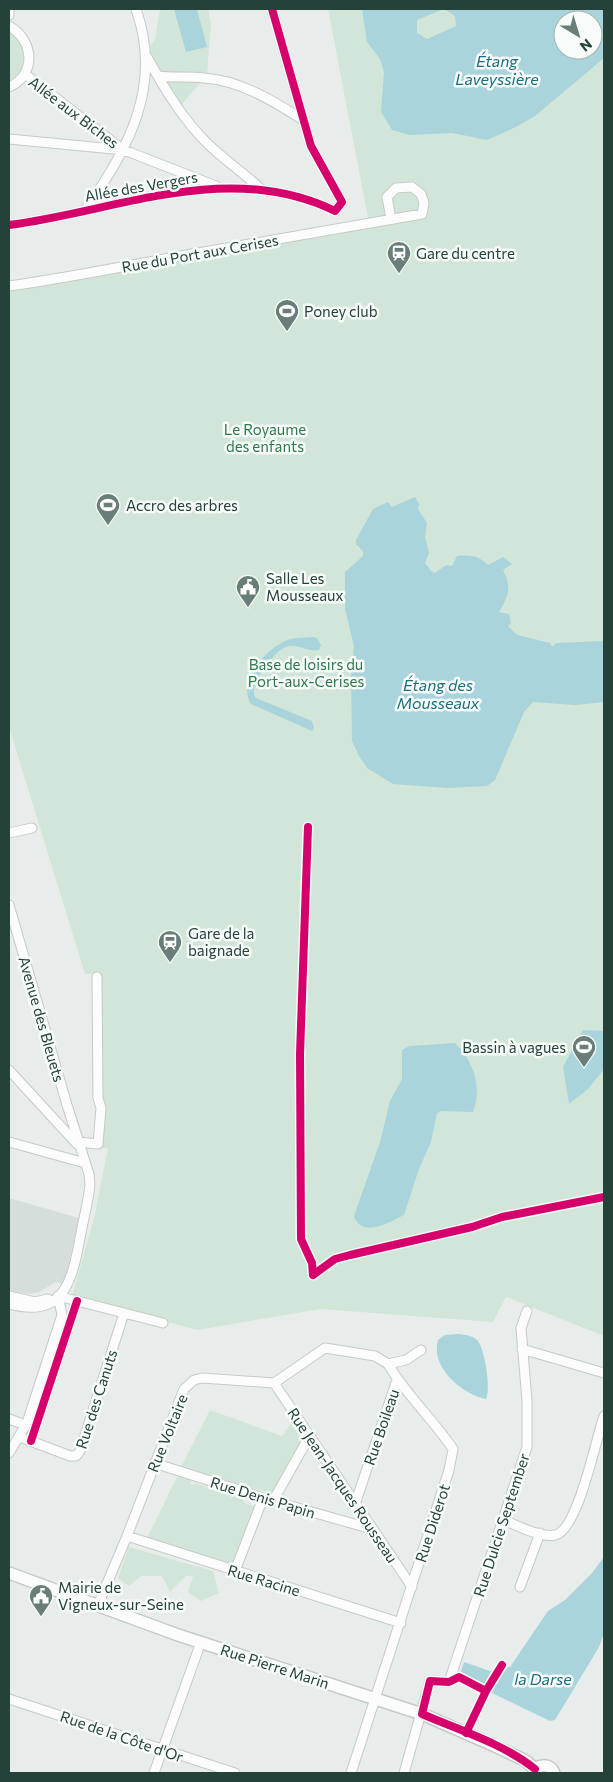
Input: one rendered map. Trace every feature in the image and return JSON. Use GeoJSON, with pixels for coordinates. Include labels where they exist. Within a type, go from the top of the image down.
{"type":"FeatureCollection","features":[{"type":"Feature","properties":{"kind":"street"},"geometry":{"type":"LineString","coordinates":[[9,9],[9,15]]}},
{"type":"Feature","properties":{"kind":"street"},"geometry":{"type":"LineString","coordinates":[[85,210],[124,150],[138,117],[146,71],[145,36],[136,9]]}},
{"type":"Feature","properties":{"kind":"street"},"geometry":{"type":"LineString","coordinates":[[272,9],[303,120]]}},
{"type":"Feature","properties":{"kind":"street"},"geometry":{"type":"LineString","coordinates":[[9,26],[23,37],[30,55],[25,74],[9,87]]}},
{"type":"Feature","properties":{"kind":"street"},"geometry":{"type":"LineString","coordinates":[[145,54],[178,109],[208,143],[262,190]]}},
{"type":"Feature","properties":{"kind":"street","name":"Allée aux Biches"},"geometry":{"type":"LineString","coordinates":[[25,74],[124,150]]}},
{"type":"Feature","properties":{"kind":"street"},"geometry":{"type":"LineString","coordinates":[[158,76],[205,78],[229,84],[268,98],[303,120]]}},
{"type":"Feature","properties":{"kind":"street","name":"Allée des Vergers"},"geometry":{"type":"LineString","coordinates":[[9,225],[167,193],[219,187],[286,194],[336,211],[342,202],[311,146],[303,120]]}},
{"type":"Feature","properties":{"kind":"street"},"geometry":{"type":"LineString","coordinates":[[9,140],[124,150],[219,187]]}},
{"type":"Feature","properties":{"kind":"street","name":"Rue du Port aux Cerises"},"geometry":{"type":"LineString","coordinates":[[9,286],[422,214],[424,203],[422,194],[412,187],[396,188],[387,197],[390,219]]}},
{"type":"Feature","properties":{"kind":"street"},"geometry":{"type":"LineString","coordinates":[[9,833],[32,828]]}},
{"type":"Feature","properties":{"kind":"street","name":"Avenue des Bleuets"},"geometry":{"type":"LineString","coordinates":[[9,905],[90,1185],[74,1271],[68,1285],[58,1296]]}},
{"type":"Feature","properties":{"kind":"street"},"geometry":{"type":"LineString","coordinates":[[9,1070],[78,1144],[98,1144],[101,1108],[98,1070],[97,977]]}},
{"type":"Feature","properties":{"kind":"street"},"geometry":{"type":"LineString","coordinates":[[9,1142],[85,1163]]}},
{"type":"Feature","properties":{"kind":"street"},"geometry":{"type":"LineString","coordinates":[[9,1296],[35,1302],[58,1296],[163,1323]]}},
{"type":"Feature","properties":{"kind":"street"},"geometry":{"type":"LineString","coordinates":[[9,1304],[29,1309],[36,1308],[51,1303],[58,1296]]}},
{"type":"Feature","properties":{"kind":"street"},"geometry":{"type":"LineString","coordinates":[[9,1453],[27,1423],[62,1315],[58,1296]]}},
{"type":"Feature","properties":{"kind":"street"},"geometry":{"type":"LineString","coordinates":[[31,1441],[77,1301]]}},
{"type":"Feature","properties":{"kind":"street","name":"Rue Dulcie September"},"geometry":{"type":"LineString","coordinates":[[422,1714],[430,1681],[449,1682],[527,1447],[527,1401],[521,1328],[527,1311]]}},
{"type":"Feature","properties":{"kind":"street","name":"Rue des Canuts"},"geometry":{"type":"LineString","coordinates":[[20,1436],[70,1456],[76,1456],[80,1451],[124,1313]]}},
{"type":"Feature","properties":{"kind":"street"},"geometry":{"type":"LineString","coordinates":[[274,1383],[325,1348],[375,1356],[388,1364],[406,1360],[421,1350]]}},
{"type":"Feature","properties":{"kind":"street"},"geometry":{"type":"LineString","coordinates":[[522,1349],[604,1373]]}},
{"type":"Feature","properties":{"kind":"street","name":"Rue Diderot"},"geometry":{"type":"LineString","coordinates":[[351,1773],[401,1623],[449,1470],[453,1449],[436,1423],[398,1380],[388,1364]]}},
{"type":"Feature","properties":{"kind":"street","name":"Rue Voltaire"},"geometry":{"type":"LineString","coordinates":[[98,1605],[184,1389],[194,1380],[202,1378],[274,1383]]}},
{"type":"Feature","properties":{"kind":"street","name":"Rue Boileau"},"geometry":{"type":"LineString","coordinates":[[355,1504],[398,1380]]}},
{"type":"Feature","properties":{"kind":"street","name":"Rue Jean-Jacques Rousseau"},"geometry":{"type":"LineString","coordinates":[[274,1383],[412,1586]]}},
{"type":"Feature","properties":{"kind":"street"},"geometry":{"type":"LineString","coordinates":[[503,1520],[540,1533],[555,1535],[567,1528],[576,1510],[604,1416]]}},
{"type":"Feature","properties":{"kind":"street"},"geometry":{"type":"LineString","coordinates":[[9,1420],[20,1423]]}},
{"type":"Feature","properties":{"kind":"street"},"geometry":{"type":"LineString","coordinates":[[273,1501],[309,1437]]}},
{"type":"Feature","properties":{"kind":"street","name":"Rue Denis Papin"},"geometry":{"type":"LineString","coordinates":[[154,1464],[273,1501],[372,1528]]}},
{"type":"Feature","properties":{"kind":"street"},"geometry":{"type":"LineString","coordinates":[[235,1571],[263,1498]]}},
{"type":"Feature","properties":{"kind":"street"},"geometry":{"type":"LineString","coordinates":[[520,1587],[540,1533]]}},
{"type":"Feature","properties":{"kind":"street","name":"Rue Racine"},"geometry":{"type":"LineString","coordinates":[[127,1536],[401,1623]]}},
{"type":"Feature","properties":{"kind":"street","name":"Rue Pierre Marin"},"geometry":{"type":"LineString","coordinates":[[9,1573],[201,1642],[422,1714],[526,1761],[535,1771],[544,1765],[554,1773]]}},
{"type":"Feature","properties":{"kind":"street"},"geometry":{"type":"LineString","coordinates":[[154,1773],[201,1642]]}},
{"type":"Feature","properties":{"kind":"street","name":"Rue de la Côte d'Or"},"geometry":{"type":"LineString","coordinates":[[9,1699],[235,1773]]}},
{"type":"Feature","properties":{"kind":"street"},"geometry":{"type":"LineString","coordinates":[[404,1773],[422,1714]]}},
{"type":"Feature","properties":{"kind":"shaded area"},"geometry":{"type":"Polygon","coordinates":[[[9,1198],[79,1218],[64,1284],[56,1282],[39,1292],[29,1294],[9,1291],[9,1198]]]}},
{"type":"Feature","properties":{"kind":"green space"},"geometry":{"type":"Polygon","coordinates":[[[160,9],[208,9],[211,23],[207,75],[178,109],[145,54],[155,39],[160,9]]]}},
{"type":"Feature","properties":{"kind":"green space","name":"Base de loisirs du Port-aux-Cerises"},"geometry":{"type":"Polygon","coordinates":[[[328,9],[604,9],[604,1336],[506,1297],[493,1322],[321,1309],[197,1330],[72,1296],[94,1218],[108,1148],[100,1148],[103,1101],[100,974],[85,974],[9,727],[9,282],[369,223],[328,9]]]}},
{"type":"Feature","properties":{"kind":"green space"},"geometry":{"type":"Polygon","coordinates":[[[9,30],[21,41],[26,52],[26,58],[22,70],[9,82],[9,30]]]}},
{"type":"Feature","properties":{"kind":"green space"},"geometry":{"type":"Polygon","coordinates":[[[210,1410],[282,1436],[294,1420],[304,1436],[272,1494],[253,1488],[253,1491],[181,1467],[210,1410]]]}},
{"type":"Feature","properties":{"kind":"green space"},"geometry":{"type":"Polygon","coordinates":[[[178,1475],[191,1479],[191,1485],[197,1484],[243,1499],[244,1503],[257,1507],[236,1565],[171,1548],[168,1544],[147,1538],[178,1475]]]}},
{"type":"Feature","properties":{"kind":"green space"},"geometry":{"type":"Polygon","coordinates":[[[129,1547],[213,1571],[219,1593],[201,1601],[188,1592],[193,1576],[186,1576],[170,1592],[162,1576],[141,1576],[129,1586],[118,1578],[129,1547]]]}},
{"type":"Feature","properties":{"kind":"water"},"geometry":{"type":"Polygon","coordinates":[[[174,9],[197,9],[207,47],[186,52],[174,9]]]}},
{"type":"Feature","properties":{"kind":"water","name":"Étang Laveyssière"},"geometry":{"type":"Polygon","coordinates":[[[362,9],[444,9],[604,9],[603,59],[603,10],[553,10],[553,60],[602,60],[535,116],[487,140],[452,133],[410,135],[392,130],[381,112],[384,72],[380,59],[367,42],[362,9]],[[444,9],[417,20],[417,33],[427,39],[456,26],[455,16],[444,9]]]}},
{"type":"Feature","properties":{"kind":"water","name":"Étang des Mousseaux"},"geometry":{"type":"Polygon","coordinates":[[[415,497],[419,504],[418,509],[427,523],[425,537],[429,553],[425,563],[431,571],[435,573],[446,565],[452,566],[457,556],[474,556],[488,565],[503,557],[512,564],[503,570],[508,582],[508,591],[499,612],[509,614],[511,623],[508,626],[517,635],[550,643],[552,647],[556,643],[604,641],[604,702],[575,705],[533,702],[524,712],[495,780],[487,786],[448,788],[393,784],[367,768],[352,741],[351,676],[354,646],[345,609],[345,572],[363,556],[363,551],[356,544],[356,540],[373,509],[388,502],[392,507],[415,497]]]}},
{"type":"Feature","properties":{"kind":"water"},"geometry":{"type":"Polygon","coordinates":[[[317,638],[321,645],[319,650],[296,646],[288,646],[282,649],[263,669],[255,686],[254,693],[256,698],[312,721],[314,728],[312,731],[251,704],[247,686],[261,659],[277,646],[291,639],[317,638]]]}},
{"type":"Feature","properties":{"kind":"water","name":"Bassin à vagues"},"geometry":{"type":"Polygon","coordinates":[[[583,1030],[604,1031],[604,1069],[588,1089],[569,1104],[563,1067],[583,1030]]]}},
{"type":"Feature","properties":{"kind":"water"},"geometry":{"type":"Polygon","coordinates":[[[455,1043],[467,1058],[474,1075],[477,1093],[473,1112],[442,1111],[437,1113],[431,1142],[419,1169],[404,1215],[376,1227],[363,1227],[354,1216],[380,1142],[390,1101],[402,1079],[402,1050],[409,1046],[455,1043]]]}},
{"type":"Feature","properties":{"kind":"water"},"geometry":{"type":"Polygon","coordinates":[[[458,1334],[472,1337],[480,1344],[485,1360],[488,1387],[486,1399],[458,1385],[443,1369],[439,1360],[438,1340],[445,1335],[458,1334]]]}},
{"type":"Feature","properties":{"kind":"water","name":"la Darse"},"geometry":{"type":"Polygon","coordinates":[[[604,1557],[604,1633],[599,1647],[555,1720],[550,1721],[459,1677],[464,1662],[490,1671],[510,1667],[548,1611],[565,1600],[592,1573],[604,1557]]]}},
{"type":"Feature","properties":{"kind":"cycle path"},"geometry":{"type":"LineString","coordinates":[[9,225],[173,193],[214,189],[254,189],[295,196],[335,211],[342,202],[311,146],[272,9]]}},
{"type":"Feature","properties":{"kind":"cycle path"},"geometry":{"type":"LineString","coordinates":[[308,827],[300,1054],[301,1239],[312,1263],[313,1275]]}},
{"type":"Feature","properties":{"kind":"cycle path"},"geometry":{"type":"LineString","coordinates":[[313,1275],[335,1259],[472,1227],[502,1217],[604,1197]]}},
{"type":"Feature","properties":{"kind":"cycle path"},"geometry":{"type":"LineString","coordinates":[[31,1441],[77,1301]]}},
{"type":"Feature","properties":{"kind":"cycle path"},"geometry":{"type":"LineString","coordinates":[[466,1733],[486,1691],[502,1665]]}},
{"type":"Feature","properties":{"kind":"cycle path"},"geometry":{"type":"LineString","coordinates":[[486,1691],[459,1677],[449,1682],[430,1681],[422,1714],[495,1745],[523,1760],[535,1769]]}},
{"type":"Feature","properties":{"kind":"place","name":"Gare du centre"},"geometry":{"type":"Point","coordinates":[399,274]}},
{"type":"Feature","properties":{"kind":"place","name":"Poney club"},"geometry":{"type":"Point","coordinates":[287,332]}},
{"type":"Feature","properties":{"kind":"place","name":"Accro des arbres"},"geometry":{"type":"Point","coordinates":[108,526]}},
{"type":"Feature","properties":{"kind":"place","name":"Salle Les Mousseaux"},"geometry":{"type":"Point","coordinates":[248,608]}},
{"type":"Feature","properties":{"kind":"place","name":"Gare de la baignade"},"geometry":{"type":"Point","coordinates":[170,963]}},
{"type":"Feature","properties":{"kind":"place","name":"Bassin à vagues"},"geometry":{"type":"Point","coordinates":[584,1068]}},
{"type":"Feature","properties":{"kind":"place","name":"Mairie de Vigneux-sur-Seine"},"geometry":{"type":"Point","coordinates":[41,1617]}},
{"type":"Feature","properties":{"kind":"park label","name":"Le Royaume des enfants"},"geometry":{"type":"Point","coordinates":[265,438]}}]}
